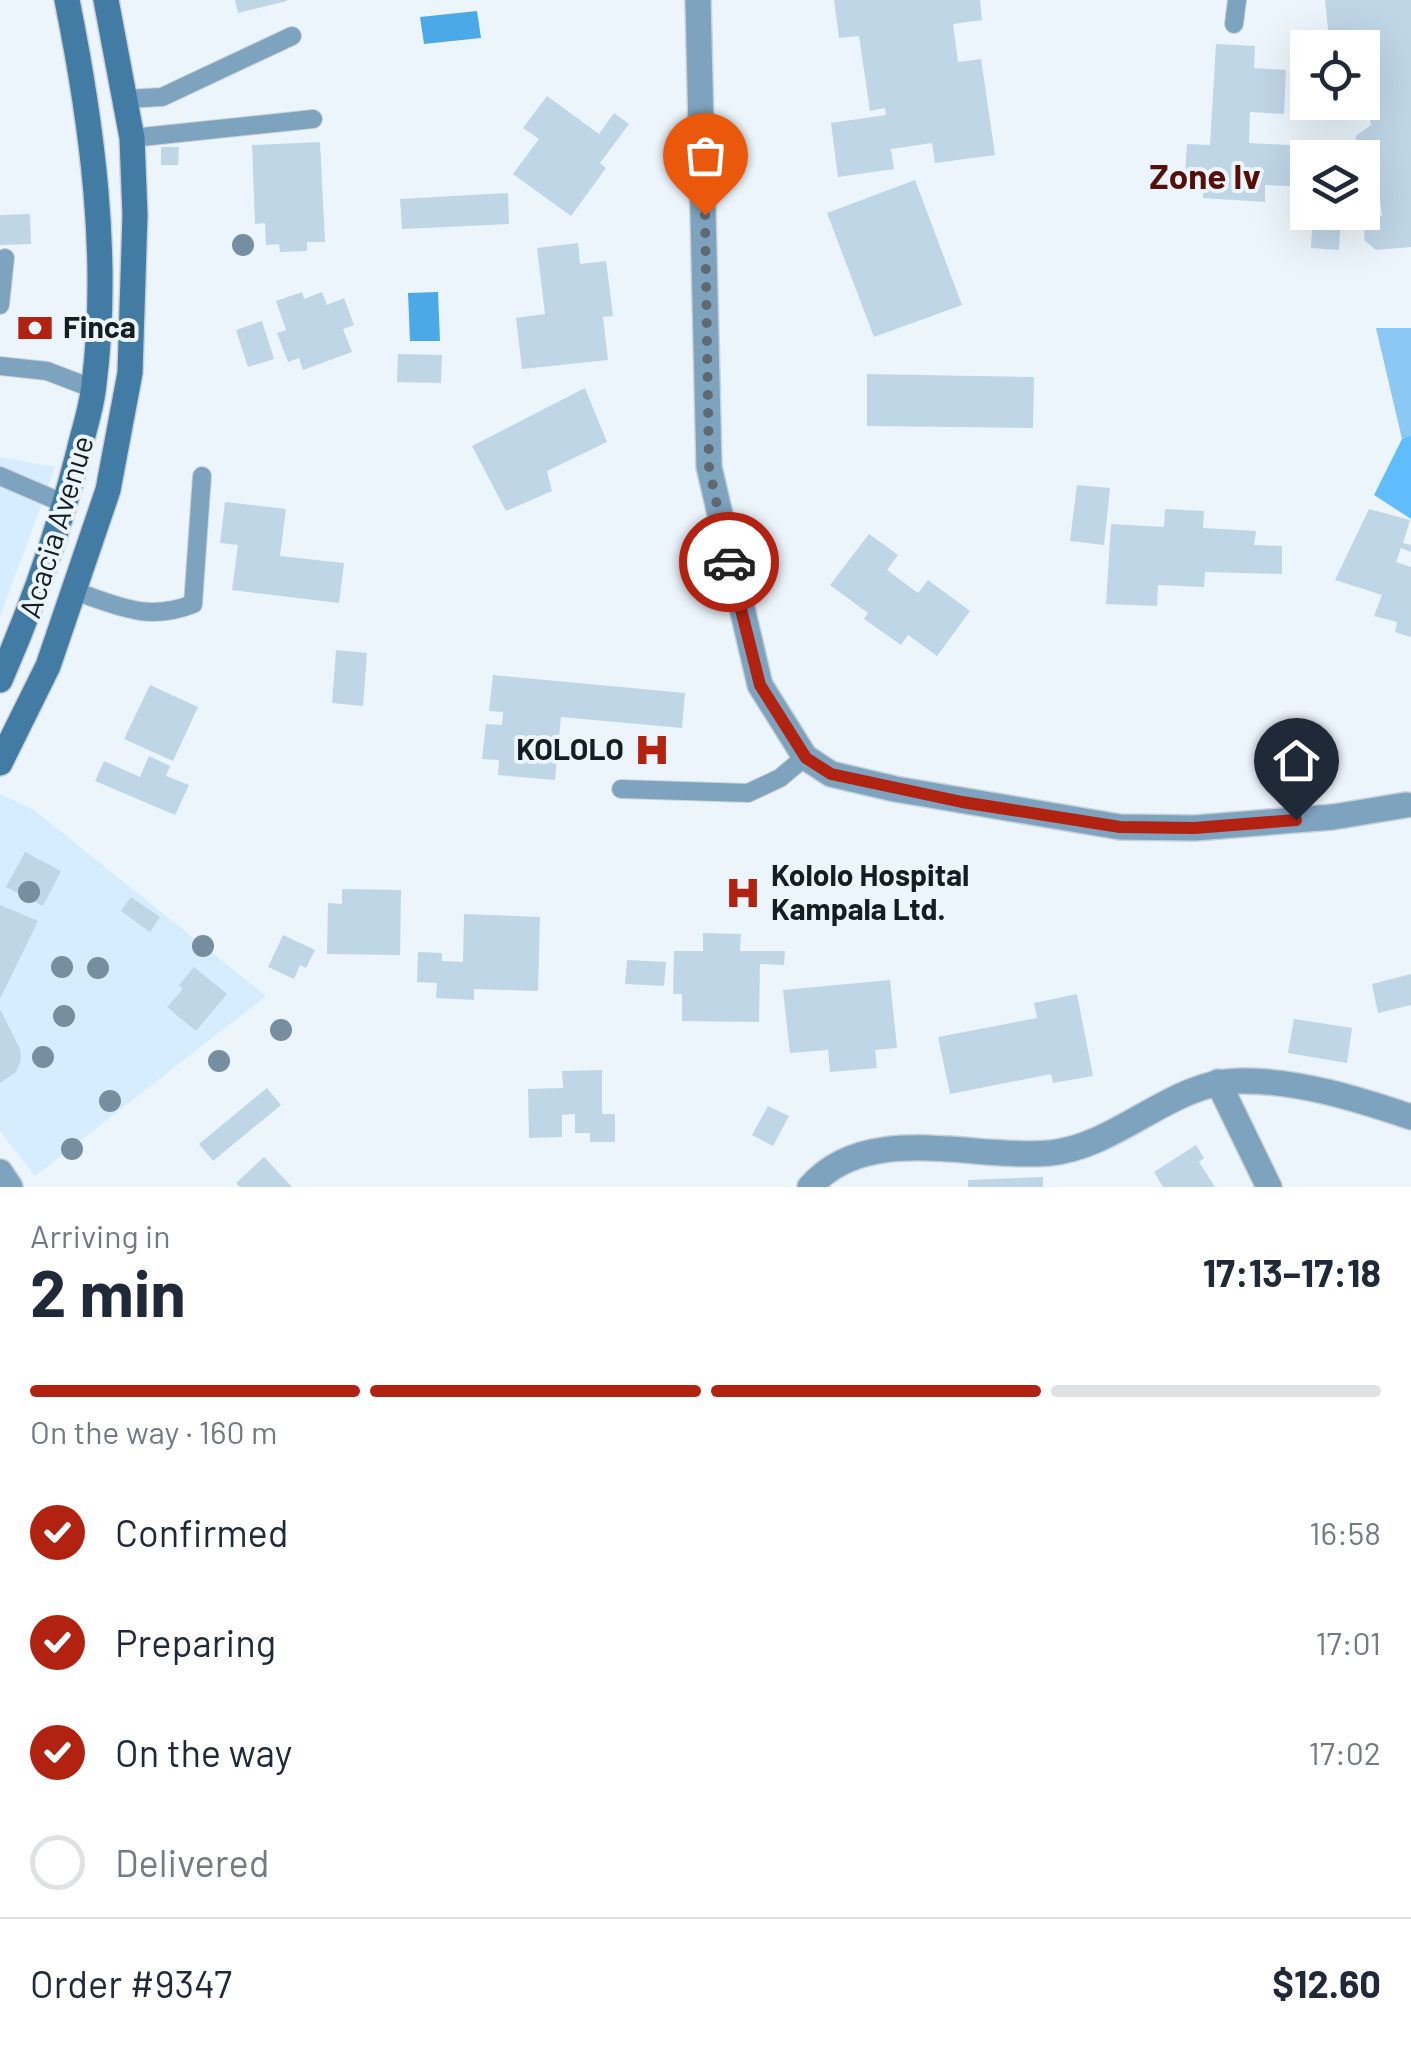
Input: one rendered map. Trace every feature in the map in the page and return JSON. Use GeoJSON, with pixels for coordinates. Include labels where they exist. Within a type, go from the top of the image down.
{"type":"FeatureCollection","features":[{"type":"Feature","properties":{"kind":"main road","name":"Acacia Avenue"},"geometry":{"type":"LineString","coordinates":[[0,680],[37,595],[66,504],[94,389],[99,331],[93,155],[67,0]]}},
{"type":"Feature","properties":{"kind":"main road","name":"Acacia Avenue"},"geometry":{"type":"LineString","coordinates":[[0,763],[48,666],[108,490],[130,373],[135,215],[132,138],[106,0]]}},
{"type":"Feature","properties":{"kind":"street"},"geometry":{"type":"LineString","coordinates":[[698,0],[709,467],[760,685],[806,758],[831,774],[895,789],[1120,827],[1194,828],[1333,818],[1406,805]]}},
{"type":"Feature","properties":{"kind":"street"},"geometry":{"type":"LineString","coordinates":[[810,1187],[827,1170],[859,1154],[894,1148],[1004,1156],[1054,1153],[1087,1145],[1218,1082],[1278,1084],[1366,1102],[1411,1116]]}},
{"type":"Feature","properties":{"kind":"street"},"geometry":{"type":"LineString","coordinates":[[1218,1082],[1269,1187]]}},
{"type":"Feature","properties":{"kind":"street"},"geometry":{"type":"LineString","coordinates":[[0,1172],[10,1187]]}},
{"type":"Feature","properties":{"kind":"lane"},"geometry":{"type":"LineString","coordinates":[[1234,24],[1236,0]]}},
{"type":"Feature","properties":{"kind":"lane"},"geometry":{"type":"LineString","coordinates":[[126,99],[162,97],[292,36]]}},
{"type":"Feature","properties":{"kind":"lane"},"geometry":{"type":"LineString","coordinates":[[132,138],[313,119]]}},
{"type":"Feature","properties":{"kind":"lane"},"geometry":{"type":"LineString","coordinates":[[0,306],[6,258]]}},
{"type":"Feature","properties":{"kind":"lane"},"geometry":{"type":"LineString","coordinates":[[0,366],[47,372],[94,389]]}},
{"type":"Feature","properties":{"kind":"lane"},"geometry":{"type":"LineString","coordinates":[[0,476],[66,504]]}},
{"type":"Feature","properties":{"kind":"lane"},"geometry":{"type":"LineString","coordinates":[[74,591],[140,613],[169,613],[193,604],[202,476]]}},
{"type":"Feature","properties":{"kind":"lane"},"geometry":{"type":"LineString","coordinates":[[621,789],[748,793],[780,778],[806,758]]}},
{"type":"Feature","properties":{"kind":"shaded area"},"geometry":{"type":"Polygon","coordinates":[[[477,11],[481,38],[424,44],[420,17],[477,11]]]}},
{"type":"Feature","properties":{"kind":"shaded area"},"geometry":{"type":"Polygon","coordinates":[[[438,292],[440,341],[410,341],[408,293],[438,292]]]}},
{"type":"Feature","properties":{"kind":"shaded area"},"geometry":{"type":"Polygon","coordinates":[[[1376,328],[1411,328],[1411,435],[1402,439],[1376,328]]]}},
{"type":"Feature","properties":{"kind":"shaded area"},"geometry":{"type":"Polygon","coordinates":[[[1411,435],[1411,519],[1374,495],[1402,439],[1411,435]]]}},
{"type":"Feature","properties":{"kind":"shaded area"},"geometry":{"type":"Polygon","coordinates":[[[0,457],[55,467],[0,617],[0,457]]]}},
{"type":"Feature","properties":{"kind":"shaded area"},"geometry":{"type":"Polygon","coordinates":[[[0,794],[34,810],[266,996],[35,1176],[0,1131],[0,794]]]}},
{"type":"Feature","properties":{"kind":"building"},"geometry":{"type":"Polygon","coordinates":[[[235,0],[287,0],[287,1],[238,13],[235,0]]]}},
{"type":"Feature","properties":{"kind":"building"},"geometry":{"type":"Polygon","coordinates":[[[834,0],[980,0],[982,20],[953,24],[958,62],[981,59],[995,155],[935,163],[932,143],[891,149],[894,169],[838,177],[831,123],[886,115],[885,108],[870,111],[859,36],[839,38],[834,0]]]}},
{"type":"Feature","properties":{"kind":"building"},"geometry":{"type":"Polygon","coordinates":[[[1325,0],[1411,0],[1411,247],[1376,250],[1364,240],[1365,230],[1380,230],[1380,140],[1355,140],[1371,125],[1370,120],[1380,120],[1380,30],[1328,30],[1325,0]]]}},
{"type":"Feature","properties":{"kind":"building"},"geometry":{"type":"Polygon","coordinates":[[[1216,44],[1255,46],[1254,68],[1286,70],[1284,114],[1250,112],[1249,143],[1290,145],[1290,186],[1265,185],[1265,202],[1203,198],[1204,176],[1185,175],[1187,144],[1210,145],[1216,44]]]}},
{"type":"Feature","properties":{"kind":"building"},"geometry":{"type":"Polygon","coordinates":[[[547,96],[599,134],[614,113],[629,124],[600,163],[606,168],[571,216],[513,174],[539,139],[523,128],[547,96]]]}},
{"type":"Feature","properties":{"kind":"building"},"geometry":{"type":"Polygon","coordinates":[[[320,142],[325,242],[307,242],[307,251],[280,252],[279,244],[266,245],[265,223],[255,224],[252,145],[320,142]]]}},
{"type":"Feature","properties":{"kind":"building"},"geometry":{"type":"Polygon","coordinates":[[[161,147],[179,147],[178,165],[161,165],[161,147]]]}},
{"type":"Feature","properties":{"kind":"building"},"geometry":{"type":"Polygon","coordinates":[[[915,180],[962,305],[874,337],[827,213],[915,180]]]}},
{"type":"Feature","properties":{"kind":"building"},"geometry":{"type":"Polygon","coordinates":[[[508,193],[509,224],[402,229],[400,199],[508,193]]]}},
{"type":"Feature","properties":{"kind":"building"},"geometry":{"type":"Polygon","coordinates":[[[30,214],[31,244],[0,245],[0,215],[30,214]]]}},
{"type":"Feature","properties":{"kind":"building"},"geometry":{"type":"Polygon","coordinates":[[[1312,230],[1340,230],[1339,250],[1311,248],[1312,230]]]}},
{"type":"Feature","properties":{"kind":"building"},"geometry":{"type":"Polygon","coordinates":[[[578,243],[580,264],[606,261],[613,316],[603,317],[608,360],[522,369],[516,318],[545,314],[537,248],[578,243]]]}},
{"type":"Feature","properties":{"kind":"building"},"geometry":{"type":"Polygon","coordinates":[[[302,292],[304,299],[322,292],[327,305],[344,298],[354,325],[343,329],[352,352],[303,370],[299,358],[288,362],[277,333],[286,330],[276,301],[302,292]]]}},
{"type":"Feature","properties":{"kind":"building"},"geometry":{"type":"Polygon","coordinates":[[[262,321],[274,359],[248,367],[236,330],[262,321]]]}},
{"type":"Feature","properties":{"kind":"building"},"geometry":{"type":"Polygon","coordinates":[[[398,354],[442,355],[441,383],[397,382],[398,354]]]}},
{"type":"Feature","properties":{"kind":"building"},"geometry":{"type":"Polygon","coordinates":[[[867,374],[1034,377],[1033,428],[867,426],[867,374]]]}},
{"type":"Feature","properties":{"kind":"building"},"geometry":{"type":"Polygon","coordinates":[[[585,388],[607,442],[547,471],[552,491],[506,511],[472,446],[585,388]]]}},
{"type":"Feature","properties":{"kind":"building"},"geometry":{"type":"Polygon","coordinates":[[[1077,485],[1110,488],[1104,545],[1070,541],[1077,485]]]}},
{"type":"Feature","properties":{"kind":"building"},"geometry":{"type":"Polygon","coordinates":[[[225,502],[286,509],[280,556],[344,563],[339,603],[232,590],[238,545],[220,543],[225,502]]]}},
{"type":"Feature","properties":{"kind":"building"},"geometry":{"type":"Polygon","coordinates":[[[1165,509],[1204,511],[1203,528],[1256,531],[1254,545],[1282,546],[1282,574],[1205,572],[1204,587],[1158,585],[1157,606],[1106,604],[1111,524],[1164,527],[1165,509]]]}},
{"type":"Feature","properties":{"kind":"building"},"geometry":{"type":"Polygon","coordinates":[[[1369,509],[1410,520],[1403,543],[1411,545],[1411,552],[1401,548],[1396,562],[1411,567],[1411,637],[1395,632],[1397,622],[1374,616],[1382,595],[1335,580],[1369,509]]]}},
{"type":"Feature","properties":{"kind":"building"},"geometry":{"type":"Polygon","coordinates":[[[869,534],[898,555],[887,570],[918,593],[928,580],[970,611],[937,656],[908,635],[901,645],[864,619],[868,613],[830,585],[869,534]]]}},
{"type":"Feature","properties":{"kind":"building"},"geometry":{"type":"Polygon","coordinates":[[[336,650],[367,653],[363,706],[332,703],[336,650]]]}},
{"type":"Feature","properties":{"kind":"building"},"geometry":{"type":"Polygon","coordinates":[[[493,675],[685,693],[682,728],[561,717],[555,780],[498,775],[499,760],[482,759],[486,724],[502,725],[503,712],[489,711],[493,675]]]}},
{"type":"Feature","properties":{"kind":"building"},"geometry":{"type":"Polygon","coordinates":[[[150,685],[198,707],[173,761],[124,739],[150,685]]]}},
{"type":"Feature","properties":{"kind":"building"},"geometry":{"type":"Polygon","coordinates":[[[149,756],[170,766],[166,776],[189,785],[175,815],[95,781],[104,761],[140,777],[149,756]]]}},
{"type":"Feature","properties":{"kind":"building"},"geometry":{"type":"Polygon","coordinates":[[[25,852],[61,871],[43,906],[6,887],[25,852]]]}},
{"type":"Feature","properties":{"kind":"building"},"geometry":{"type":"Polygon","coordinates":[[[342,889],[401,890],[400,955],[327,954],[328,903],[342,904],[342,889]]]}},
{"type":"Feature","properties":{"kind":"building"},"geometry":{"type":"Polygon","coordinates":[[[131,897],[160,917],[150,932],[121,911],[131,897]]]}},
{"type":"Feature","properties":{"kind":"building"},"geometry":{"type":"Polygon","coordinates":[[[0,905],[38,921],[0,999],[0,905]]]}},
{"type":"Feature","properties":{"kind":"building"},"geometry":{"type":"Polygon","coordinates":[[[464,914],[540,917],[538,991],[474,989],[474,1000],[436,998],[437,983],[417,982],[418,952],[442,953],[442,961],[463,962],[464,914]]]}},
{"type":"Feature","properties":{"kind":"building"},"geometry":{"type":"Polygon","coordinates":[[[703,933],[741,934],[740,951],[785,951],[784,965],[760,964],[759,1022],[682,1021],[682,994],[673,994],[674,951],[703,951],[703,933]]]}},
{"type":"Feature","properties":{"kind":"building"},"geometry":{"type":"Polygon","coordinates":[[[283,935],[315,950],[306,968],[300,965],[294,979],[268,967],[283,935]]]}},
{"type":"Feature","properties":{"kind":"building"},"geometry":{"type":"Polygon","coordinates":[[[627,960],[666,962],[664,986],[625,984],[627,960]]]}},
{"type":"Feature","properties":{"kind":"building"},"geometry":{"type":"Polygon","coordinates":[[[194,967],[227,994],[196,1031],[167,1007],[183,989],[179,985],[194,967]]]}},
{"type":"Feature","properties":{"kind":"building"},"geometry":{"type":"Polygon","coordinates":[[[1411,974],[1411,1005],[1378,1013],[1372,984],[1411,974]]]}},
{"type":"Feature","properties":{"kind":"building"},"geometry":{"type":"Polygon","coordinates":[[[890,980],[897,1048],[875,1050],[877,1068],[830,1072],[828,1050],[790,1053],[783,990],[890,980]]]}},
{"type":"Feature","properties":{"kind":"building"},"geometry":{"type":"Polygon","coordinates":[[[1077,994],[1093,1076],[1053,1083],[1051,1074],[950,1094],[938,1037],[1037,1018],[1034,1003],[1077,994]]]}},
{"type":"Feature","properties":{"kind":"building"},"geometry":{"type":"Polygon","coordinates":[[[0,1009],[20,1049],[21,1060],[16,1072],[0,1083],[0,1009]]]}},
{"type":"Feature","properties":{"kind":"building"},"geometry":{"type":"Polygon","coordinates":[[[1294,1019],[1352,1028],[1347,1063],[1288,1053],[1294,1019]]]}},
{"type":"Feature","properties":{"kind":"building"},"geometry":{"type":"Polygon","coordinates":[[[602,1070],[602,1114],[615,1114],[615,1142],[590,1142],[590,1133],[575,1133],[575,1114],[562,1115],[562,1137],[529,1138],[528,1089],[563,1088],[562,1071],[602,1070]]]}},
{"type":"Feature","properties":{"kind":"building"},"geometry":{"type":"Polygon","coordinates":[[[267,1088],[281,1105],[213,1161],[199,1144],[267,1088]]]}},
{"type":"Feature","properties":{"kind":"building"},"geometry":{"type":"Polygon","coordinates":[[[768,1106],[789,1116],[773,1146],[752,1135],[768,1106]]]}},
{"type":"Feature","properties":{"kind":"building"},"geometry":{"type":"Polygon","coordinates":[[[1196,1145],[1204,1158],[1199,1162],[1215,1187],[1163,1187],[1154,1172],[1196,1145]]]}},
{"type":"Feature","properties":{"kind":"building"},"geometry":{"type":"Polygon","coordinates":[[[264,1157],[292,1187],[240,1187],[236,1183],[264,1157]]]}},
{"type":"Feature","properties":{"kind":"building"},"geometry":{"type":"Polygon","coordinates":[[[1043,1177],[1043,1187],[968,1187],[968,1180],[1043,1177]]]}},
{"type":"Feature","properties":{"kind":"way so far"},"geometry":{"type":"LineString","coordinates":[[705,215],[709,467],[729,562]]}},
{"type":"Feature","properties":{"kind":"place","name":"Finca"},"geometry":{"type":"Point","coordinates":[35,328]}},
{"type":"Feature","properties":{"kind":"place","name":"KOLOLO"},"geometry":{"type":"Point","coordinates":[652,750]}},
{"type":"Feature","properties":{"kind":"place","name":"Kololo Hospital Kampala Ltd."},"geometry":{"type":"Point","coordinates":[743,893]}},
{"type":"Feature","properties":{"kind":"district","name":"Zone Iv"},"geometry":{"type":"Point","coordinates":[1205,177]}},
{"type":"Feature","properties":{"kind":"route"},"geometry":{"type":"LineString","coordinates":[[729,562],[760,685],[806,758],[831,774],[962,802],[1120,827],[1194,828],[1296,820]]}}]}
